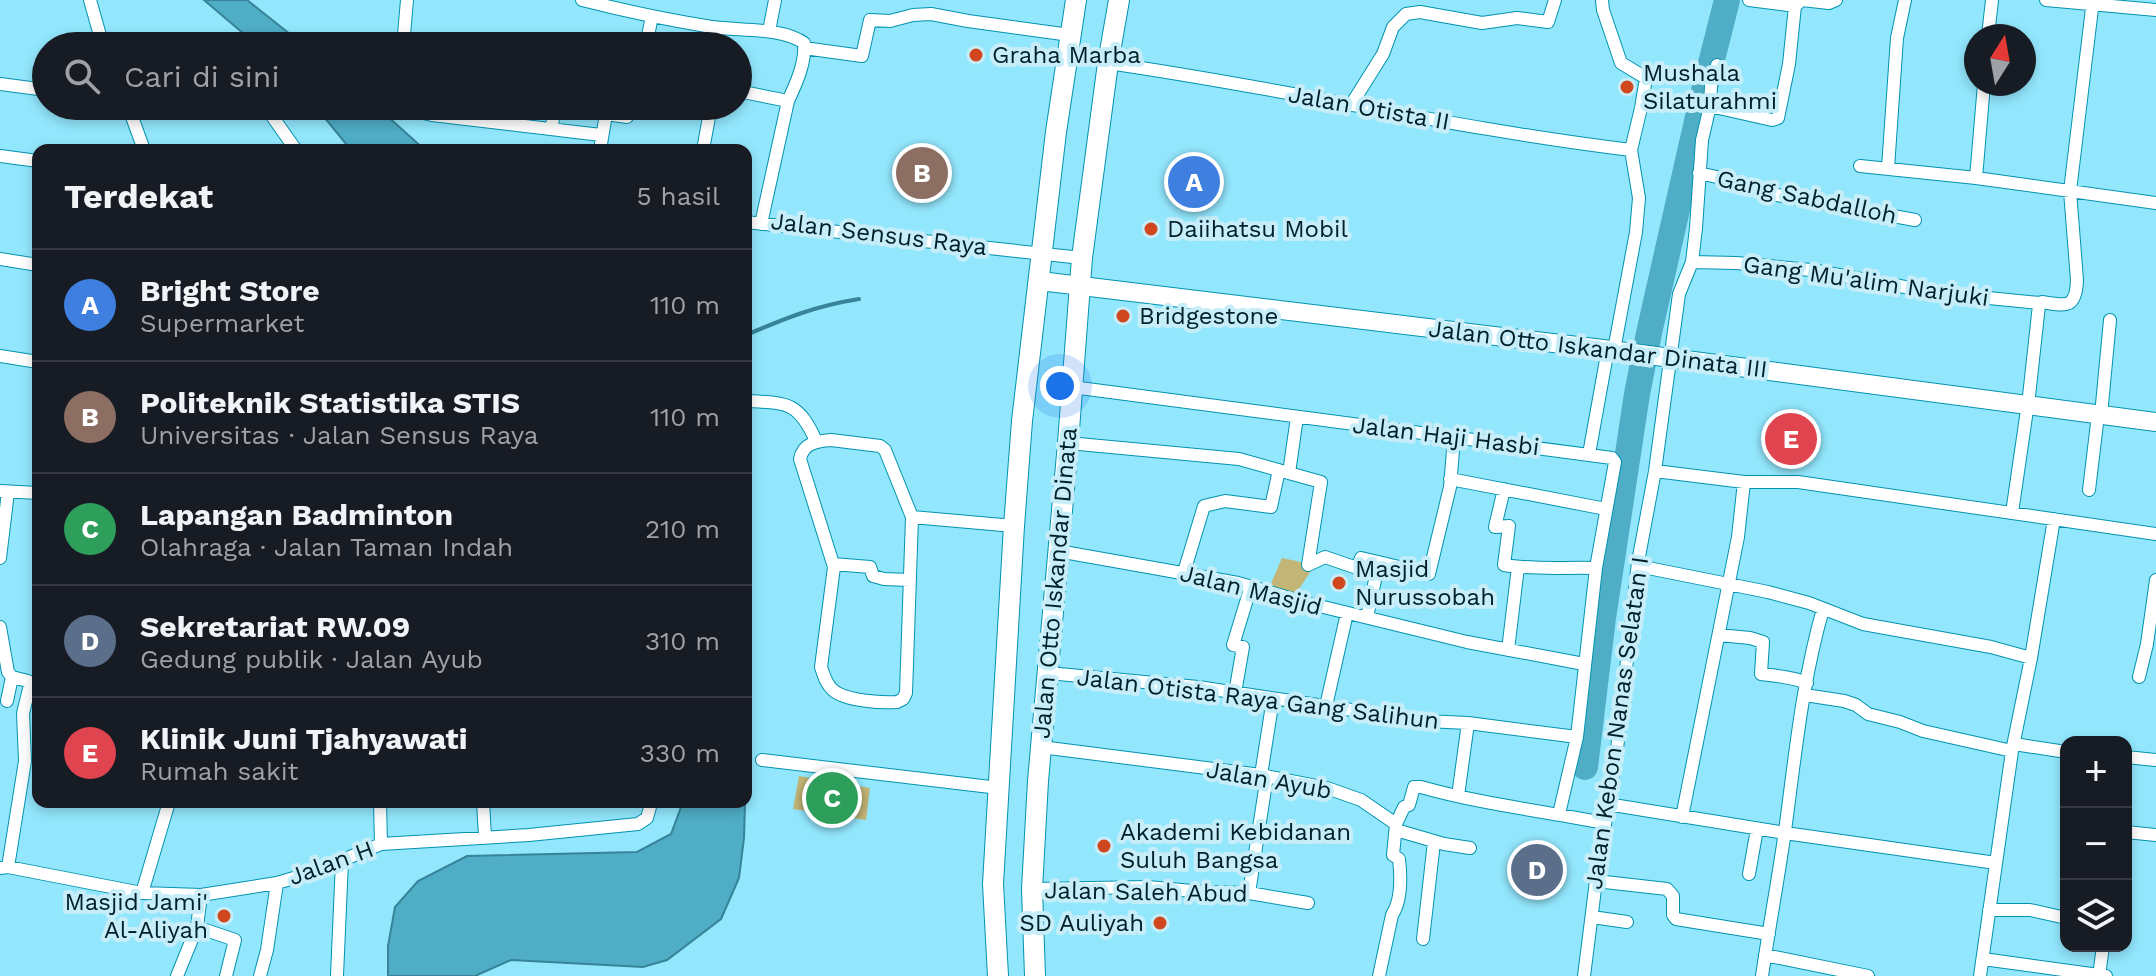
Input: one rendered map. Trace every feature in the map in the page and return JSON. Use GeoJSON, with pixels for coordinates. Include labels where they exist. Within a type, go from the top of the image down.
{"type":"FeatureCollection","features":[{"type":"Feature","properties":{"kind":"main road","name":"Jalan Otto Iskandar Dinata"},"geometry":{"type":"LineString","coordinates":[[998,976],[993,884],[1022,421],[1056,132],[1076,0]]}},
{"type":"Feature","properties":{"kind":"main road","name":"Jalan Otto Iskandar Dinata"},"geometry":{"type":"LineString","coordinates":[[1035,976],[1032,889],[1041,747],[1082,258],[1119,0]]}},
{"type":"Feature","properties":{"kind":"street"},"geometry":{"type":"LineString","coordinates":[[90,0],[99,32]]}},
{"type":"Feature","properties":{"kind":"street"},"geometry":{"type":"LineString","coordinates":[[404,32],[407,0]]}},
{"type":"Feature","properties":{"kind":"street"},"geometry":{"type":"LineString","coordinates":[[582,0],[712,27],[769,31],[797,38],[804,45],[862,56],[870,20],[890,21],[913,15],[931,14],[1070,35]]}},
{"type":"Feature","properties":{"kind":"street"},"geometry":{"type":"LineString","coordinates":[[648,32],[649,0]]}},
{"type":"Feature","properties":{"kind":"street"},"geometry":{"type":"LineString","coordinates":[[769,31],[775,0]]}},
{"type":"Feature","properties":{"kind":"street"},"geometry":{"type":"LineString","coordinates":[[1351,105],[1383,54],[1393,27],[1406,14],[1420,12],[1489,24],[1517,18],[1548,22],[1555,0]]}},
{"type":"Feature","properties":{"kind":"street"},"geometry":{"type":"LineString","coordinates":[[1562,815],[1577,737],[1596,568],[1615,462],[1611,457],[1589,454],[1626,352],[1639,198],[1631,150],[1646,78],[1621,63],[1602,0]]}},
{"type":"Feature","properties":{"kind":"street"},"geometry":{"type":"LineString","coordinates":[[1749,0],[1795,6]]}},
{"type":"Feature","properties":{"kind":"street"},"geometry":{"type":"LineString","coordinates":[[1710,106],[1772,120],[1778,118],[1789,64],[1795,6],[1802,0],[1829,3],[1836,0]]}},
{"type":"Feature","properties":{"kind":"street"},"geometry":{"type":"LineString","coordinates":[[1888,168],[1897,38],[1905,0]]}},
{"type":"Feature","properties":{"kind":"street"},"geometry":{"type":"LineString","coordinates":[[1989,24],[1992,0]]}},
{"type":"Feature","properties":{"kind":"street"},"geometry":{"type":"LineString","coordinates":[[2046,0],[2156,10]]}},
{"type":"Feature","properties":{"kind":"street"},"geometry":{"type":"LineString","coordinates":[[2070,191],[2093,3]]}},
{"type":"Feature","properties":{"kind":"street","name":"Jalan Sensus Raya"},"geometry":{"type":"LineString","coordinates":[[804,45],[805,53],[788,101],[761,224],[1082,258]]}},
{"type":"Feature","properties":{"kind":"street","name":"Jalan Otista II"},"geometry":{"type":"LineString","coordinates":[[1108,63],[1542,139],[1631,150]]}},
{"type":"Feature","properties":{"kind":"street","name":"Jalan Kebon Nanas Selatan I"},"geometry":{"type":"LineString","coordinates":[[1584,976],[1617,749],[1638,566],[1655,471],[1679,294],[1692,262],[1702,140],[1717,65]]}},
{"type":"Feature","properties":{"kind":"street"},"geometry":{"type":"LineString","coordinates":[[0,84],[32,88]]}},
{"type":"Feature","properties":{"kind":"street"},"geometry":{"type":"LineString","coordinates":[[752,94],[788,101]]}},
{"type":"Feature","properties":{"kind":"street"},"geometry":{"type":"LineString","coordinates":[[1976,178],[1983,96]]}},
{"type":"Feature","properties":{"kind":"street"},"geometry":{"type":"LineString","coordinates":[[133,120],[142,144]]}},
{"type":"Feature","properties":{"kind":"street"},"geometry":{"type":"LineString","coordinates":[[275,120],[292,144]]}},
{"type":"Feature","properties":{"kind":"street"},"geometry":{"type":"LineString","coordinates":[[478,120],[601,135]]}},
{"type":"Feature","properties":{"kind":"street"},"geometry":{"type":"LineString","coordinates":[[552,128],[553,120]]}},
{"type":"Feature","properties":{"kind":"street"},"geometry":{"type":"LineString","coordinates":[[600,144],[605,120]]}},
{"type":"Feature","properties":{"kind":"street"},"geometry":{"type":"LineString","coordinates":[[704,144],[708,120]]}},
{"type":"Feature","properties":{"kind":"street"},"geometry":{"type":"LineString","coordinates":[[0,164],[0,156],[32,160]]}},
{"type":"Feature","properties":{"kind":"street"},"geometry":{"type":"LineString","coordinates":[[1860,166],[1976,178],[2156,203]]}},
{"type":"Feature","properties":{"kind":"street","name":"Gang Sabdalloh"},"geometry":{"type":"LineString","coordinates":[[1699,173],[1777,195],[1915,220]]}},
{"type":"Feature","properties":{"kind":"street","name":"Gang Mu'alim Narjuki"},"geometry":{"type":"LineString","coordinates":[[1692,262],[1811,270],[1938,293],[2065,305],[2072,302],[2077,280],[2070,191]]}},
{"type":"Feature","properties":{"kind":"street"},"geometry":{"type":"LineString","coordinates":[[752,223],[761,224]]}},
{"type":"Feature","properties":{"kind":"street"},"geometry":{"type":"LineString","coordinates":[[0,259],[32,264]]}},
{"type":"Feature","properties":{"kind":"street","name":"Jalan Otto Iskandar Dinata III"},"geometry":{"type":"LineString","coordinates":[[1040,281],[1669,357],[2156,422]]}},
{"type":"Feature","properties":{"kind":"street"},"geometry":{"type":"LineString","coordinates":[[2012,513],[2040,303]]}},
{"type":"Feature","properties":{"kind":"street"},"geometry":{"type":"LineString","coordinates":[[2089,490],[2110,320]]}},
{"type":"Feature","properties":{"kind":"street"},"geometry":{"type":"LineString","coordinates":[[0,356],[32,361]]}},
{"type":"Feature","properties":{"kind":"street","name":"Jalan Haji Hasbi"},"geometry":{"type":"LineString","coordinates":[[1072,387],[1589,454]]}},
{"type":"Feature","properties":{"kind":"street"},"geometry":{"type":"LineString","coordinates":[[752,401],[783,403],[806,417],[816,441]]}},
{"type":"Feature","properties":{"kind":"street"},"geometry":{"type":"LineString","coordinates":[[1184,572],[1204,506],[1225,501],[1271,507],[1284,471],[1297,417]]}},
{"type":"Feature","properties":{"kind":"street"},"geometry":{"type":"LineString","coordinates":[[1068,443],[1239,459],[1321,482],[1308,565],[1325,557],[1357,568],[1361,558],[1429,574],[1450,479],[1454,438]]}},
{"type":"Feature","properties":{"kind":"street"},"geometry":{"type":"LineString","coordinates":[[816,441],[880,446],[885,450],[912,517],[906,693],[897,702],[846,697],[835,692],[826,683],[821,667],[833,564],[801,465],[801,452],[816,441]]}},
{"type":"Feature","properties":{"kind":"street"},"geometry":{"type":"LineString","coordinates":[[1655,471],[1744,482],[1798,482],[2156,534]]}},
{"type":"Feature","properties":{"kind":"street"},"geometry":{"type":"LineString","coordinates":[[1450,479],[1606,509]]}},
{"type":"Feature","properties":{"kind":"street"},"geometry":{"type":"LineString","coordinates":[[1682,817],[1738,537],[1744,482]]}},
{"type":"Feature","properties":{"kind":"street"},"geometry":{"type":"LineString","coordinates":[[1504,489],[1495,527],[1509,526],[1504,565],[1596,568]]}},
{"type":"Feature","properties":{"kind":"street"},"geometry":{"type":"LineString","coordinates":[[0,558],[4,492],[32,493]]}},
{"type":"Feature","properties":{"kind":"street"},"geometry":{"type":"LineString","coordinates":[[912,517],[1014,526]]}},
{"type":"Feature","properties":{"kind":"street"},"geometry":{"type":"LineString","coordinates":[[1980,976],[2013,747],[2054,519]]}},
{"type":"Feature","properties":{"kind":"street","name":"Jalan Masjid"},"geometry":{"type":"LineString","coordinates":[[1058,551],[1251,586],[1347,613],[1584,664]]}},
{"type":"Feature","properties":{"kind":"street"},"geometry":{"type":"LineString","coordinates":[[1367,617],[1379,562]]}},
{"type":"Feature","properties":{"kind":"street"},"geometry":{"type":"LineString","coordinates":[[833,564],[870,567],[873,576],[910,580]]}},
{"type":"Feature","properties":{"kind":"street"},"geometry":{"type":"LineString","coordinates":[[1638,566],[1729,583],[1809,603],[1863,624],[1991,647],[2031,658]]}},
{"type":"Feature","properties":{"kind":"street"},"geometry":{"type":"LineString","coordinates":[[1508,650],[1518,567]]}},
{"type":"Feature","properties":{"kind":"street"},"geometry":{"type":"LineString","coordinates":[[2139,677],[2155,585]]}},
{"type":"Feature","properties":{"kind":"street"},"geometry":{"type":"LineString","coordinates":[[1235,693],[1243,647],[1233,645],[1251,586]]}},
{"type":"Feature","properties":{"kind":"street"},"geometry":{"type":"LineString","coordinates":[[1762,976],[1785,833],[1793,758],[1823,609]]}},
{"type":"Feature","properties":{"kind":"street"},"geometry":{"type":"LineString","coordinates":[[1326,706],[1347,613]]}},
{"type":"Feature","properties":{"kind":"street"},"geometry":{"type":"LineString","coordinates":[[0,627],[8,672],[12,677],[28,681],[30,685],[23,713],[25,761],[4,868]]}},
{"type":"Feature","properties":{"kind":"street"},"geometry":{"type":"LineString","coordinates":[[1719,635],[1763,642],[1761,674],[1797,679],[1806,689],[1856,705],[1868,714],[1931,733],[2060,751]]}},
{"type":"Feature","properties":{"kind":"street","name":"Jalan Otista Raya Gang Salihun"},"geometry":{"type":"LineString","coordinates":[[1048,673],[1160,682],[1426,721],[1468,723],[1577,737]]}},
{"type":"Feature","properties":{"kind":"street"},"geometry":{"type":"LineString","coordinates":[[7,701],[12,677]]}},
{"type":"Feature","properties":{"kind":"street"},"geometry":{"type":"LineString","coordinates":[[1249,893],[1273,699]]}},
{"type":"Feature","properties":{"kind":"street"},"geometry":{"type":"LineString","coordinates":[[1458,796],[1468,723]]}},
{"type":"Feature","properties":{"kind":"street","name":"Jalan Ayub"},"geometry":{"type":"LineString","coordinates":[[1041,747],[1264,775],[1327,788],[1361,800],[1396,827],[1434,842],[1470,848]]}},
{"type":"Feature","properties":{"kind":"street"},"geometry":{"type":"LineString","coordinates":[[2132,758],[2156,760]]}},
{"type":"Feature","properties":{"kind":"street"},"geometry":{"type":"LineString","coordinates":[[762,760],[999,788]]}},
{"type":"Feature","properties":{"kind":"street"},"geometry":{"type":"LineString","coordinates":[[1379,976],[1401,875],[1399,859],[1393,855],[1396,827],[1404,807],[1409,805],[1414,787],[1604,823]]}},
{"type":"Feature","properties":{"kind":"street"},"geometry":{"type":"LineString","coordinates":[[1607,804],[1996,863]]}},
{"type":"Feature","properties":{"kind":"street"},"geometry":{"type":"LineString","coordinates":[[142,893],[168,808]]}},
{"type":"Feature","properties":{"kind":"street"},"geometry":{"type":"LineString","coordinates":[[380,808],[381,844]]}},
{"type":"Feature","properties":{"kind":"street"},"geometry":{"type":"LineString","coordinates":[[483,808],[485,836]]}},
{"type":"Feature","properties":{"kind":"street","name":"Jalan H"},"geometry":{"type":"LineString","coordinates":[[4,868],[142,893],[201,895],[277,883],[314,872],[381,844],[529,835],[638,824],[647,818],[650,808]]}},
{"type":"Feature","properties":{"kind":"street"},"geometry":{"type":"LineString","coordinates":[[1749,874],[1757,829]]}},
{"type":"Feature","properties":{"kind":"street"},"geometry":{"type":"LineString","coordinates":[[2132,833],[2156,835]]}},
{"type":"Feature","properties":{"kind":"street"},"geometry":{"type":"LineString","coordinates":[[1423,939],[1434,842]]}},
{"type":"Feature","properties":{"kind":"street"},"geometry":{"type":"LineString","coordinates":[[337,976],[342,861]]}},
{"type":"Feature","properties":{"kind":"street"},"geometry":{"type":"LineString","coordinates":[[1596,881],[1667,889],[1673,896],[1673,915],[1676,919],[1769,934]]}},
{"type":"Feature","properties":{"kind":"street"},"geometry":{"type":"LineString","coordinates":[[260,976],[277,883]]}},
{"type":"Feature","properties":{"kind":"street","name":"Jalan Saleh Abud"},"geometry":{"type":"LineString","coordinates":[[1032,889],[1148,887],[1249,893],[1308,903]]}},
{"type":"Feature","properties":{"kind":"street"},"geometry":{"type":"LineString","coordinates":[[177,976],[197,927],[201,895]]}},
{"type":"Feature","properties":{"kind":"street"},"geometry":{"type":"LineString","coordinates":[[1989,910],[2030,910],[2060,917]]}},
{"type":"Feature","properties":{"kind":"street"},"geometry":{"type":"LineString","coordinates":[[1592,917],[1627,922]]}},
{"type":"Feature","properties":{"kind":"street"},"geometry":{"type":"LineString","coordinates":[[197,927],[234,938],[226,976]]}},
{"type":"Feature","properties":{"kind":"street"},"geometry":{"type":"LineString","coordinates":[[1983,959],[2102,976],[2103,952]]}},
{"type":"Feature","properties":{"kind":"street"},"geometry":{"type":"LineString","coordinates":[[1765,955],[1868,976]]}},
{"type":"Feature","properties":{"kind":"shaded area"},"geometry":{"type":"Polygon","coordinates":[[[1282,558],[1315,565],[1295,595],[1269,588],[1282,558]]]}},
{"type":"Feature","properties":{"kind":"shaded area"},"geometry":{"type":"Polygon","coordinates":[[[799,776],[870,788],[866,820],[793,809],[799,776]]]}},
{"type":"Feature","properties":{"kind":"water"},"geometry":{"type":"Polygon","coordinates":[[[204,0],[247,0],[287,32],[242,32],[204,0]]]}},
{"type":"Feature","properties":{"kind":"water"},"geometry":{"type":"Polygon","coordinates":[[[326,120],[392,120],[418,144],[346,144],[326,120]]]}},
{"type":"Feature","properties":{"kind":"water"},"geometry":{"type":"Polygon","coordinates":[[[681,808],[745,808],[739,878],[721,919],[667,960],[643,967],[511,960],[475,976],[388,976],[388,946],[395,907],[418,881],[467,856],[637,852],[671,834],[681,808]]]}},
{"type":"Feature","properties":{"kind":"waterway"},"geometry":{"type":"LineString","coordinates":[[1585,767],[1603,618],[1637,394],[1727,0]]}},
{"type":"Feature","properties":{"kind":"waterway"},"geometry":{"type":"LineString","coordinates":[[752,333],[801,313],[859,299]]}},
{"type":"Feature","properties":{"kind":"place","name":"Graha Marba"},"geometry":{"type":"Point","coordinates":[976,55]}},
{"type":"Feature","properties":{"kind":"place","name":"Mushala Silaturahmi"},"geometry":{"type":"Point","coordinates":[1627,87]}},
{"type":"Feature","properties":{"kind":"place","name":"Politeknik Statistika STIS"},"geometry":{"type":"Point","coordinates":[922,173]}},
{"type":"Feature","properties":{"kind":"place","name":"Bright Store"},"geometry":{"type":"Point","coordinates":[1194,182]}},
{"type":"Feature","properties":{"kind":"place","name":"Daiihatsu Mobil"},"geometry":{"type":"Point","coordinates":[1151,229]}},
{"type":"Feature","properties":{"kind":"place","name":"Bridgestone"},"geometry":{"type":"Point","coordinates":[1123,316]}},
{"type":"Feature","properties":{"kind":"place","name":"Klinik Juni Tjahyawati"},"geometry":{"type":"Point","coordinates":[1791,439]}},
{"type":"Feature","properties":{"kind":"place","name":"Masjid Nurussobah"},"geometry":{"type":"Point","coordinates":[1339,583]}},
{"type":"Feature","properties":{"kind":"place","name":"Lapangan Badminton"},"geometry":{"type":"Point","coordinates":[832,798]}},
{"type":"Feature","properties":{"kind":"place","name":"Akademi Kebidanan Suluh Bangsa"},"geometry":{"type":"Point","coordinates":[1104,846]}},
{"type":"Feature","properties":{"kind":"place","name":"Sekretariat RW.09"},"geometry":{"type":"Point","coordinates":[1537,870]}},
{"type":"Feature","properties":{"kind":"place","name":"Masjid Jami' Al-Aliyah"},"geometry":{"type":"Point","coordinates":[224,916]}},
{"type":"Feature","properties":{"kind":"place","name":"SD Auliyah"},"geometry":{"type":"Point","coordinates":[1160,923]}}]}
